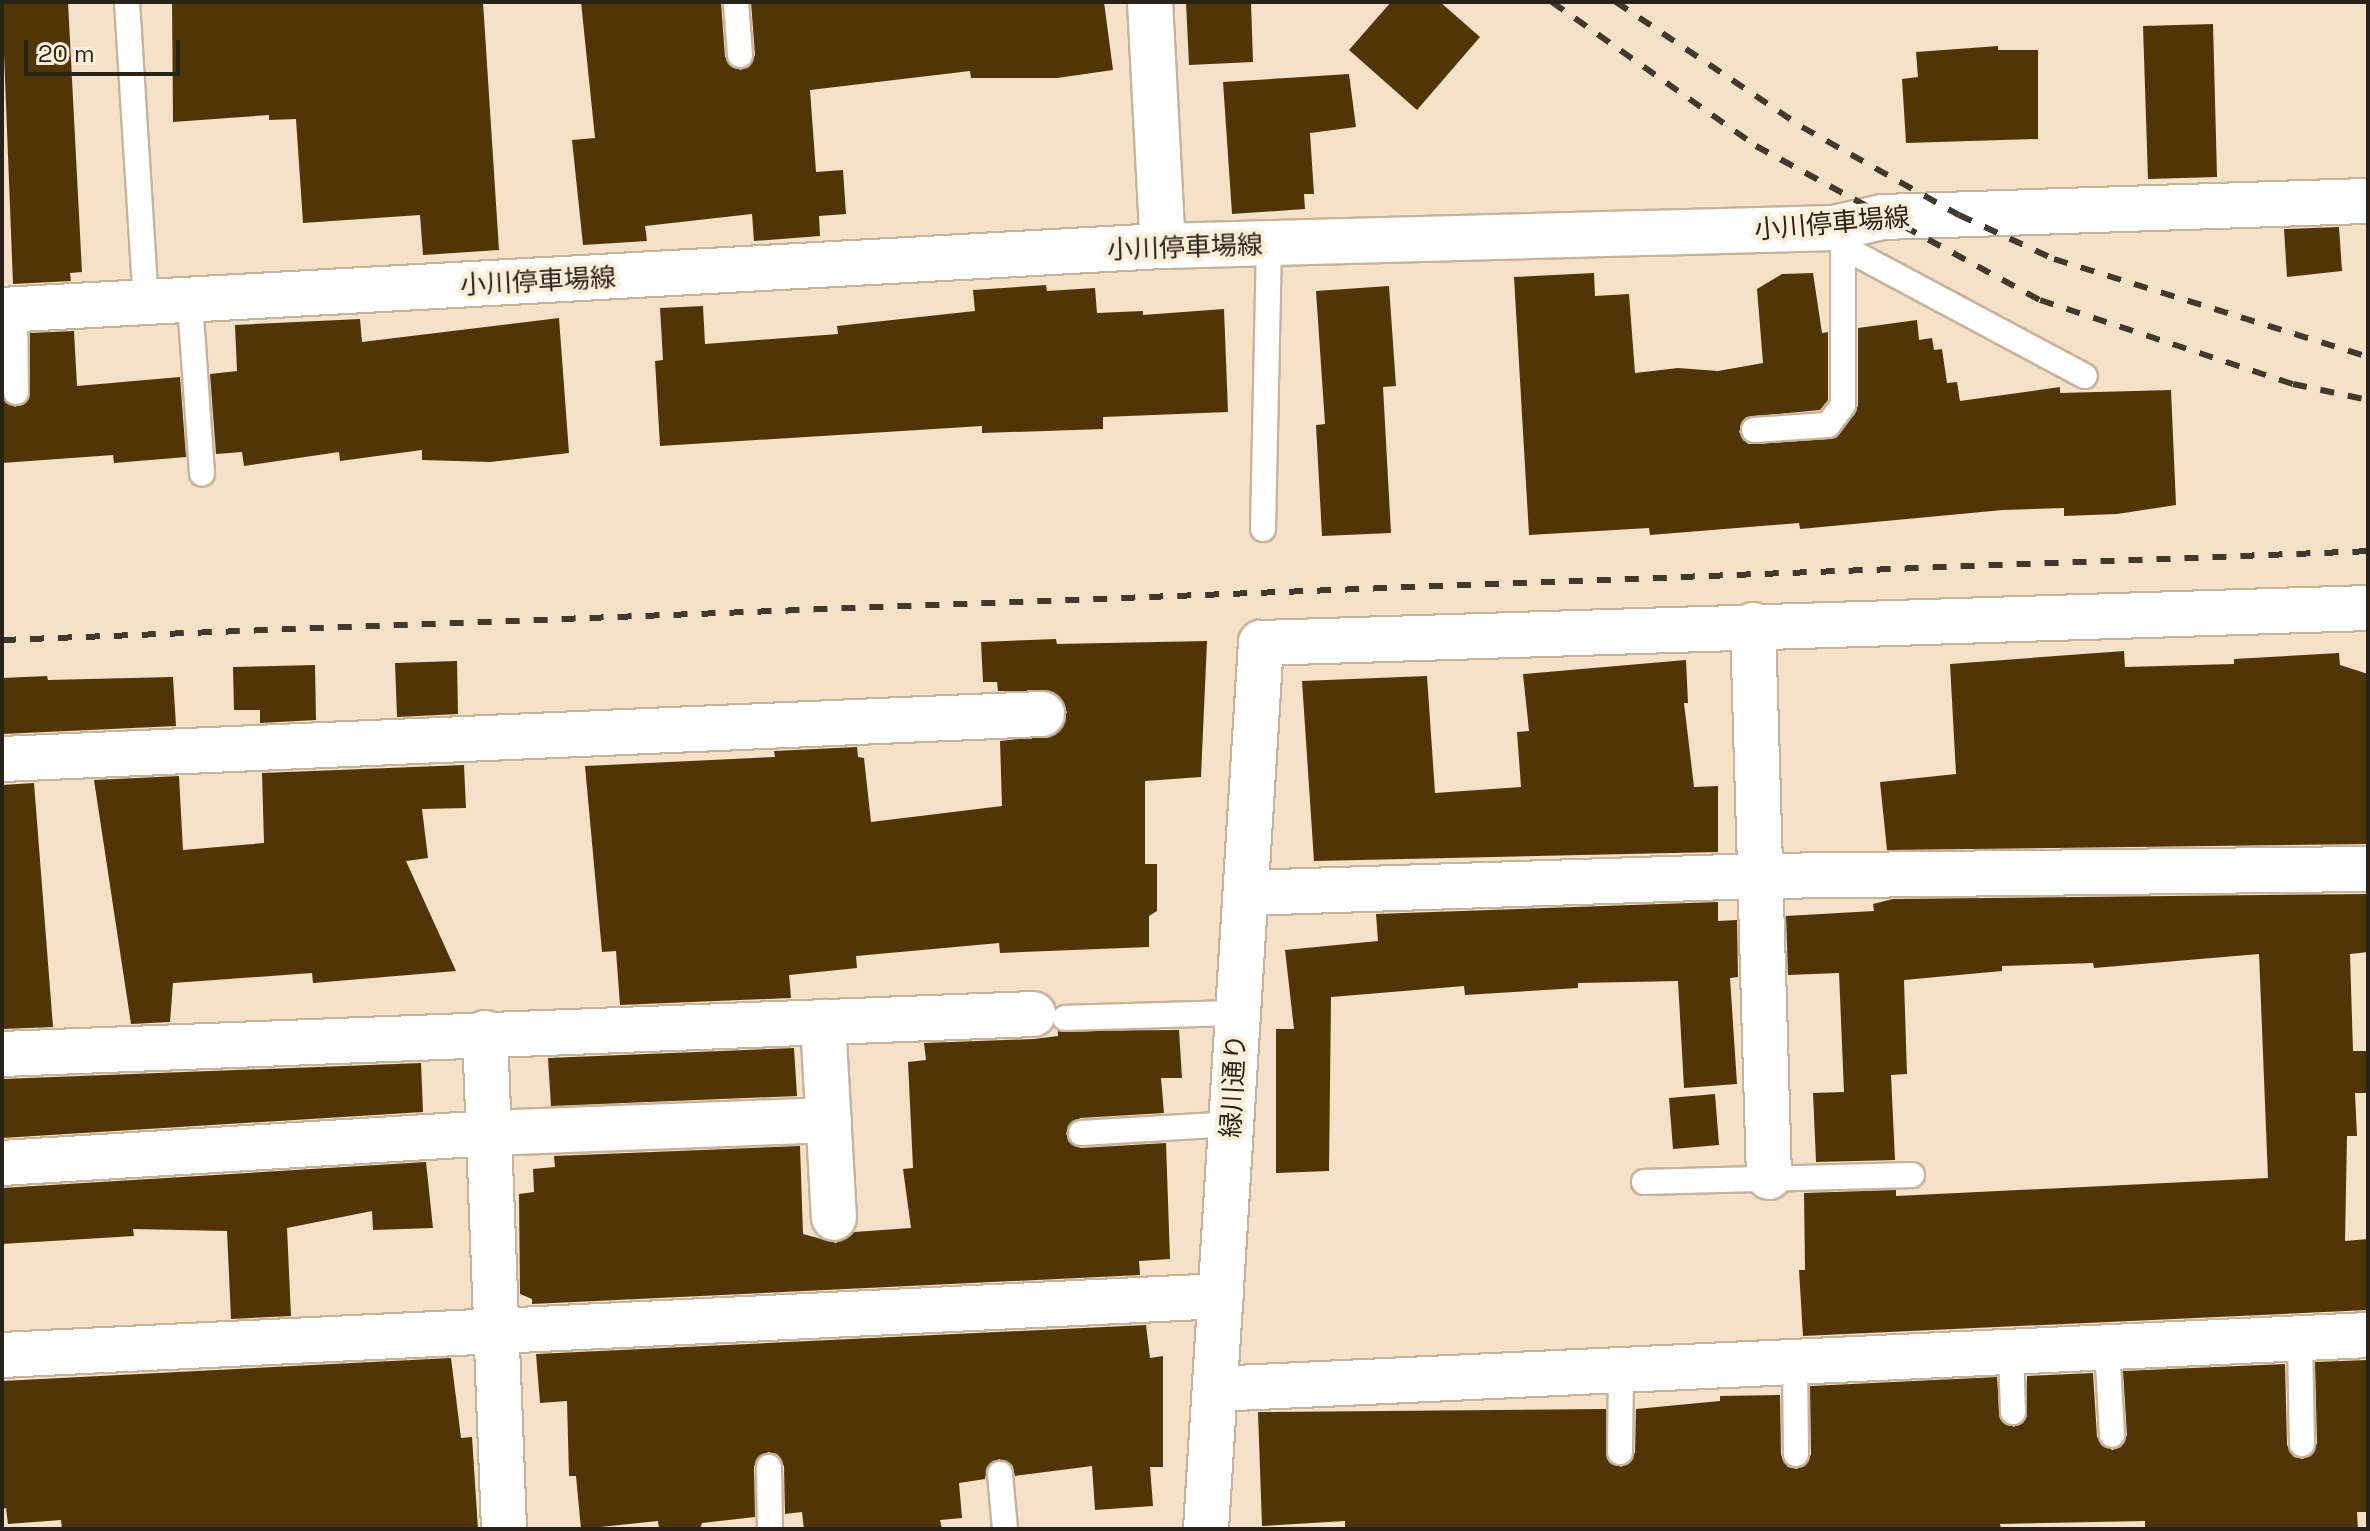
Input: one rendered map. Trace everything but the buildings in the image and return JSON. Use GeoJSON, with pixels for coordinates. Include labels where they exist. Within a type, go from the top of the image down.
{"type":"FeatureCollection","features":[{"type":"Feature","properties":{"kind":"street"},"geometry":{"type":"LineString","coordinates":[[1150,2],[1163,246]]}},
{"type":"Feature","properties":{"kind":"street","name":"小川停車場線"},"geometry":{"type":"LineString","coordinates":[[8,310],[1163,246],[1839,238],[1883,217],[2368,201]]}},
{"type":"Feature","properties":{"kind":"street"},"geometry":{"type":"LineString","coordinates":[[1769,1177],[1753,625],[2368,608]]}},
{"type":"Feature","properties":{"kind":"street","name":"緑川通り"},"geometry":{"type":"LineString","coordinates":[[1206,1529],[1261,643],[1753,625]]}},
{"type":"Feature","properties":{"kind":"street"},"geometry":{"type":"LineString","coordinates":[[2,759],[1042,714]]}},
{"type":"Feature","properties":{"kind":"street"},"geometry":{"type":"LineString","coordinates":[[1246,893],[1759,876],[2368,869]]}},
{"type":"Feature","properties":{"kind":"street"},"geometry":{"type":"LineString","coordinates":[[2,1054],[485,1033],[1049,1016]]}},
{"type":"Feature","properties":{"kind":"street"},"geometry":{"type":"LineString","coordinates":[[823,1022],[834,1218]]}},
{"type":"Feature","properties":{"kind":"street"},"geometry":{"type":"LineString","coordinates":[[485,1033],[504,1529]]}},
{"type":"Feature","properties":{"kind":"street"},"geometry":{"type":"LineString","coordinates":[[2,1163],[490,1133],[829,1120]]}},
{"type":"Feature","properties":{"kind":"street"},"geometry":{"type":"LineString","coordinates":[[2,1355],[497,1334],[1221,1296]]}},
{"type":"Feature","properties":{"kind":"street"},"geometry":{"type":"LineString","coordinates":[[1215,1389],[2368,1335]]}},
{"type":"Feature","properties":{"kind":"lane"},"geometry":{"type":"LineString","coordinates":[[127,2],[146,304]]}},
{"type":"Feature","properties":{"kind":"lane"},"geometry":{"type":"LineString","coordinates":[[736,2],[740,55]]}},
{"type":"Feature","properties":{"kind":"lane"},"geometry":{"type":"LineString","coordinates":[[1839,238],[2085,376]]}},
{"type":"Feature","properties":{"kind":"lane"},"geometry":{"type":"LineString","coordinates":[[1754,430],[1828,425],[1843,405],[1839,238]]}},
{"type":"Feature","properties":{"kind":"lane"},"geometry":{"type":"LineString","coordinates":[[1263,529],[1269,245]]}},
{"type":"Feature","properties":{"kind":"lane"},"geometry":{"type":"LineString","coordinates":[[190,302],[202,474]]}},
{"type":"Feature","properties":{"kind":"lane"},"geometry":{"type":"LineString","coordinates":[[8,310],[16,392]]}},
{"type":"Feature","properties":{"kind":"lane"},"geometry":{"type":"LineString","coordinates":[[1049,1016],[1238,1013]]}},
{"type":"Feature","properties":{"kind":"lane"},"geometry":{"type":"LineString","coordinates":[[1081,1133],[1231,1124]]}},
{"type":"Feature","properties":{"kind":"lane"},"geometry":{"type":"LineString","coordinates":[[1644,1182],[1912,1175]]}},
{"type":"Feature","properties":{"kind":"lane"},"geometry":{"type":"LineString","coordinates":[[2300,1340],[2302,1444]]}},
{"type":"Feature","properties":{"kind":"lane"},"geometry":{"type":"LineString","coordinates":[[2107,1346],[2112,1435]]}},
{"type":"Feature","properties":{"kind":"lane"},"geometry":{"type":"LineString","coordinates":[[2011,1351],[2013,1412]]}},
{"type":"Feature","properties":{"kind":"lane"},"geometry":{"type":"LineString","coordinates":[[1795,1361],[1796,1454]]}},
{"type":"Feature","properties":{"kind":"lane"},"geometry":{"type":"LineString","coordinates":[[1620,1452],[1621,1369]]}},
{"type":"Feature","properties":{"kind":"lane"},"geometry":{"type":"LineString","coordinates":[[769,1467],[770,1529]]}},
{"type":"Feature","properties":{"kind":"lane"},"geometry":{"type":"LineString","coordinates":[[1000,1474],[1005,1529]]}},
{"type":"Feature","properties":{"kind":"railway"},"geometry":{"type":"LineString","coordinates":[[1552,2],[1756,146],[2040,300],[2293,384],[2368,400]]}},
{"type":"Feature","properties":{"kind":"railway"},"geometry":{"type":"LineString","coordinates":[[1616,2],[1802,127],[1959,215],[2054,259],[2368,357]]}},
{"type":"Feature","properties":{"kind":"railway"},"geometry":{"type":"LineString","coordinates":[[2,640],[2368,551]]}}]}
